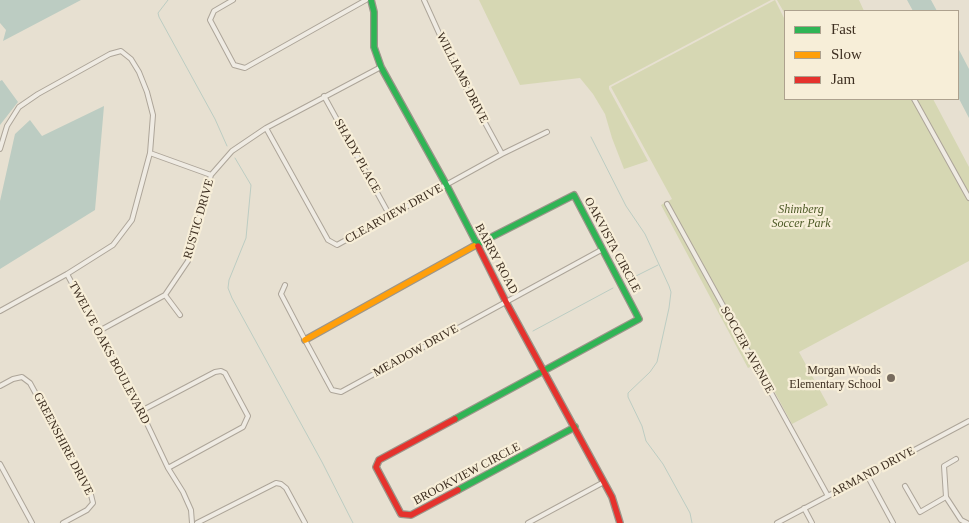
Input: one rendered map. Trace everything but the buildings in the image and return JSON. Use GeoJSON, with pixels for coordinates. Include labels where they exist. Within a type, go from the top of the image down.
{"type":"FeatureCollection","features":[{"type":"Feature","properties":{"kind":"street"},"geometry":{"type":"LineString","coordinates":[[233,0],[214,11],[210,20],[234,65],[245,68],[366,0]]}},
{"type":"Feature","properties":{"kind":"street","name":"BARRY ROAD"},"geometry":{"type":"LineString","coordinates":[[371,0],[374,12],[374,47],[381,67],[447,186],[506,302],[604,482],[612,498],[620,523]]}},
{"type":"Feature","properties":{"kind":"street","name":"WILLIAMS DRIVE"},"geometry":{"type":"LineString","coordinates":[[424,0],[454,64],[502,154]]}},
{"type":"Feature","properties":{"kind":"street","name":"TWELVE OAKS BOULEVARD"},"geometry":{"type":"LineString","coordinates":[[0,149],[7,126],[19,107],[38,94],[110,54],[121,51],[131,59],[148,92],[153,115],[150,153],[132,220],[113,246],[67,274],[141,411],[168,468],[183,492],[190,510],[192,523]]}},
{"type":"Feature","properties":{"kind":"street","name":"RUSTIC DRIVE"},"geometry":{"type":"LineString","coordinates":[[99,331],[165,295],[188,261],[211,174],[232,151],[266,128],[381,67]]}},
{"type":"Feature","properties":{"kind":"street","name":"SHADY PLACE"},"geometry":{"type":"LineString","coordinates":[[324,96],[390,216]]}},
{"type":"Feature","properties":{"kind":"street"},"geometry":{"type":"LineString","coordinates":[[915,100],[969,198]]}},
{"type":"Feature","properties":{"kind":"street","name":"CLEARVIEW DRIVE"},"geometry":{"type":"LineString","coordinates":[[266,128],[328,240],[337,245],[502,154],[547,132]]}},
{"type":"Feature","properties":{"kind":"street"},"geometry":{"type":"LineString","coordinates":[[150,153],[211,174]]}},
{"type":"Feature","properties":{"kind":"street","name":"OAKVISTA CIRCLE"},"geometry":{"type":"LineString","coordinates":[[305,340],[476,245],[574,195],[639,319],[543,370]]}},
{"type":"Feature","properties":{"kind":"street","name":"SOCCER AVENUE"},"geometry":{"type":"LineString","coordinates":[[667,204],[828,496]]}},
{"type":"Feature","properties":{"kind":"street","name":"MEADOW DRIVE"},"geometry":{"type":"LineString","coordinates":[[285,285],[281,294],[305,340],[332,390],[341,392],[603,248]]}},
{"type":"Feature","properties":{"kind":"street"},"geometry":{"type":"LineString","coordinates":[[0,311],[67,274]]}},
{"type":"Feature","properties":{"kind":"street"},"geometry":{"type":"LineString","coordinates":[[165,295],[180,315]]}},
{"type":"Feature","properties":{"kind":"street","name":"BROOKVIEW CIRCLE"},"geometry":{"type":"LineString","coordinates":[[543,370],[379,460],[376,467],[401,514],[411,516],[575,427]]}},
{"type":"Feature","properties":{"kind":"street"},"geometry":{"type":"LineString","coordinates":[[141,411],[221,371],[225,374],[248,416],[243,427],[168,468]]}},
{"type":"Feature","properties":{"kind":"street","name":"GREENSHIRE DRIVE"},"geometry":{"type":"LineString","coordinates":[[0,386],[13,379],[22,377],[30,383],[91,495],[93,503],[87,510],[62,523]]}},
{"type":"Feature","properties":{"kind":"street","name":"ARMAND DRIVE"},"geometry":{"type":"LineString","coordinates":[[777,523],[969,421]]}},
{"type":"Feature","properties":{"kind":"street"},"geometry":{"type":"LineString","coordinates":[[956,459],[944,466],[946,497],[961,520],[967,523]]}},
{"type":"Feature","properties":{"kind":"street"},"geometry":{"type":"LineString","coordinates":[[0,464],[32,523]]}},
{"type":"Feature","properties":{"kind":"street"},"geometry":{"type":"LineString","coordinates":[[867,475],[893,523]]}},
{"type":"Feature","properties":{"kind":"street"},"geometry":{"type":"LineString","coordinates":[[197,523],[276,482],[286,488],[305,523]]}},
{"type":"Feature","properties":{"kind":"street"},"geometry":{"type":"LineString","coordinates":[[528,523],[604,482]]}},
{"type":"Feature","properties":{"kind":"street"},"geometry":{"type":"LineString","coordinates":[[905,486],[920,512],[946,497]]}},
{"type":"Feature","properties":{"kind":"street"},"geometry":{"type":"LineString","coordinates":[[804,508],[812,523]]}},
{"type":"Feature","properties":{"kind":"green space"},"geometry":{"type":"Polygon","coordinates":[[[479,0],[771,0],[609,86],[648,161],[624,169],[605,114],[593,94],[580,78],[520,85],[479,0]]]}},
{"type":"Feature","properties":{"kind":"green space","name":"Shimberg Soccer Park"},"geometry":{"type":"Polygon","coordinates":[[[775,0],[784,18],[784,100],[934,100],[969,167],[969,261],[799,352],[828,405],[792,424],[759,363],[748,368],[661,205],[672,199],[611,87],[775,0]]]}},
{"type":"Feature","properties":{"kind":"green space"},"geometry":{"type":"Polygon","coordinates":[[[777,0],[859,0],[864,10],[784,10],[784,12],[777,0]]]}},
{"type":"Feature","properties":{"kind":"shaded area"},"geometry":{"type":"Polygon","coordinates":[[[0,0],[81,0],[3,41],[6,30],[0,23],[0,0]]]}},
{"type":"Feature","properties":{"kind":"shaded area"},"geometry":{"type":"Polygon","coordinates":[[[907,0],[931,0],[936,10],[912,10],[907,0]]]}},
{"type":"Feature","properties":{"kind":"shaded area"},"geometry":{"type":"Polygon","coordinates":[[[959,50],[969,69],[969,118],[959,99],[959,50]]]}},
{"type":"Feature","properties":{"kind":"shaded area"},"geometry":{"type":"Polygon","coordinates":[[[2,80],[18,102],[0,125],[0,81],[2,80]]]}},
{"type":"Feature","properties":{"kind":"shaded area"},"geometry":{"type":"Polygon","coordinates":[[[104,106],[95,210],[0,269],[0,201],[15,134],[30,120],[42,136],[104,106]]]}},
{"type":"Feature","properties":{"kind":"waterway"},"geometry":{"type":"LineString","coordinates":[[168,0],[158,13],[159,17],[215,119],[227,146]]}},
{"type":"Feature","properties":{"kind":"waterway"},"geometry":{"type":"LineString","coordinates":[[591,137],[626,206],[645,234],[671,292],[657,362],[650,372],[628,393],[628,397],[642,426],[646,441],[663,464],[690,513],[692,523]]}},
{"type":"Feature","properties":{"kind":"waterway"},"geometry":{"type":"LineString","coordinates":[[235,158],[251,185],[246,238],[229,280],[228,288],[353,523]]}},
{"type":"Feature","properties":{"kind":"waterway"},"geometry":{"type":"LineString","coordinates":[[630,279],[658,265]]}},
{"type":"Feature","properties":{"kind":"waterway"},"geometry":{"type":"LineString","coordinates":[[533,331],[613,288]]}},
{"type":"Feature","properties":{"kind":"traffic: fast"},"geometry":{"type":"LineString","coordinates":[[371,0],[374,12],[374,47],[381,67],[478,246]]}},
{"type":"Feature","properties":{"kind":"traffic: fast"},"geometry":{"type":"LineString","coordinates":[[455,419],[639,319],[574,195],[474,246]]}},
{"type":"Feature","properties":{"kind":"traffic: fast"},"geometry":{"type":"LineString","coordinates":[[458,490],[575,427]]}},
{"type":"Feature","properties":{"kind":"traffic: slow"},"geometry":{"type":"LineString","coordinates":[[305,340],[474,246]]}},
{"type":"Feature","properties":{"kind":"traffic: jam"},"geometry":{"type":"LineString","coordinates":[[478,246],[506,302],[612,497],[620,523]]}},
{"type":"Feature","properties":{"kind":"traffic: jam"},"geometry":{"type":"LineString","coordinates":[[455,419],[379,460],[376,467],[401,514],[411,515],[458,490]]}},
{"type":"Feature","properties":{"kind":"place","name":"Morgan Woods Elementary School"},"geometry":{"type":"Point","coordinates":[891,378]}}]}
